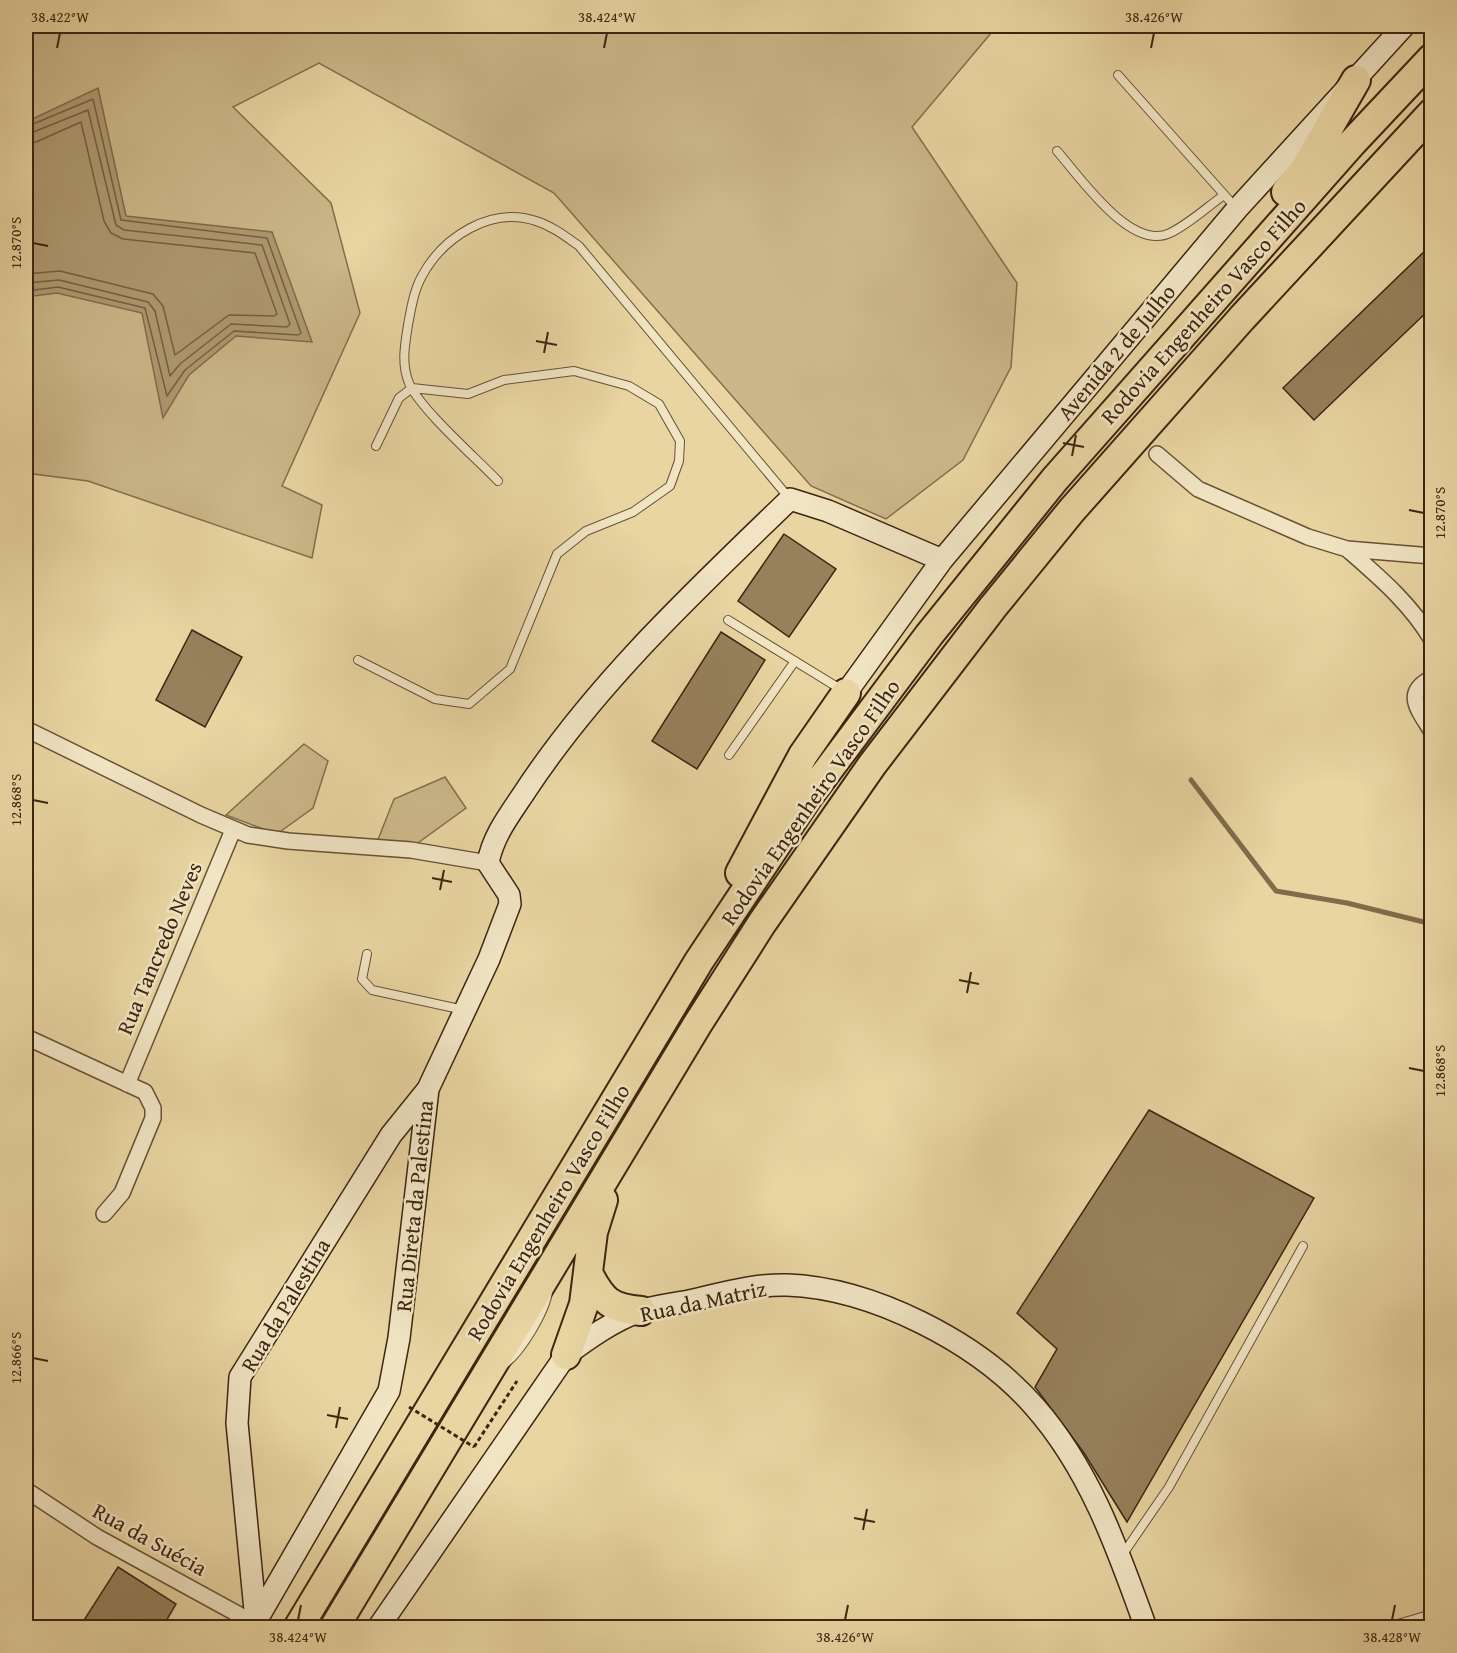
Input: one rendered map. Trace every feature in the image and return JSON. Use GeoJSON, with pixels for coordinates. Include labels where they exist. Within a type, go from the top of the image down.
{"type":"FeatureCollection","features":[{"type":"Feature","properties":{"kind":"highway","name":"Rodovia Engenheiro Vasco Filho"},"geometry":{"type":"LineString","coordinates":[[298,1628],[699,961],[808,797],[929,635],[1055,479],[1352,143],[1431,58]]}},
{"type":"Feature","properties":{"kind":"highway"},"geometry":{"type":"LineString","coordinates":[[1134,390],[1158,344],[1305,169],[1356,80]]}},
{"type":"Feature","properties":{"kind":"highway","name":"Rodovia Engenheiro Vasco Filho"},"geometry":{"type":"LineString","coordinates":[[334,1628],[680,1054],[762,923],[846,802],[993,607],[1128,445],[1431,113]]}},
{"type":"Feature","properties":{"kind":"highway"},"geometry":{"type":"LineString","coordinates":[[699,961],[755,841],[803,755],[846,693]]}},
{"type":"Feature","properties":{"kind":"highway"},"geometry":{"type":"LineString","coordinates":[[566,1354],[582,1310],[589,1275],[593,1232],[605,1196],[668,1089],[680,1054]]}},
{"type":"Feature","properties":{"kind":"highway"},"geometry":{"type":"LineString","coordinates":[[589,1275],[600,1296],[608,1302],[618,1307],[641,1311]]}},
{"type":"Feature","properties":{"kind":"main road","name":"Avenida 2 de Julho"},"geometry":{"type":"LineString","coordinates":[[846,693],[942,560],[1231,202],[1356,80],[1404,26]]}},
{"type":"Feature","properties":{"kind":"main road"},"geometry":{"type":"LineString","coordinates":[[488,863],[500,829],[543,765],[595,696],[704,582],[789,499],[828,511],[942,560]]}},
{"type":"Feature","properties":{"kind":"main road","name":"Rua Direta da Palestina"},"geometry":{"type":"LineString","coordinates":[[254,1624],[389,1391],[399,1338],[428,1089],[489,959],[510,904],[509,895],[488,863]]}},
{"type":"Feature","properties":{"kind":"main road","name":"Rua da Palestina"},"geometry":{"type":"LineString","coordinates":[[254,1624],[237,1423],[240,1377],[390,1135],[428,1089]]}},
{"type":"Feature","properties":{"kind":"main road","name":"Rua da Matriz"},"geometry":{"type":"LineString","coordinates":[[566,1354],[601,1331],[641,1311],[750,1287],[787,1285],[826,1290],[862,1300],[937,1331],[1008,1380],[1034,1405],[1073,1458],[1120,1558],[1146,1628]]}},
{"type":"Feature","properties":{"kind":"main road"},"geometry":{"type":"LineString","coordinates":[[378,1628],[566,1354]]}},
{"type":"Feature","properties":{"kind":"street"},"geometry":{"type":"LineString","coordinates":[[1157,454],[1198,489],[1263,519],[1347,549],[1431,556]]}},
{"type":"Feature","properties":{"kind":"street"},"geometry":{"type":"LineString","coordinates":[[1347,549],[1418,617],[1431,640]]}},
{"type":"Feature","properties":{"kind":"street"},"geometry":{"type":"LineString","coordinates":[[1431,678],[1419,684],[1414,695],[1416,705],[1431,732]]}},
{"type":"Feature","properties":{"kind":"street"},"geometry":{"type":"LineString","coordinates":[[26,729],[233,830],[272,839],[411,850],[488,863]]}},
{"type":"Feature","properties":{"kind":"street","name":"Rua Tancredo Neves"},"geometry":{"type":"LineString","coordinates":[[127,1084],[233,830]]}},
{"type":"Feature","properties":{"kind":"street"},"geometry":{"type":"LineString","coordinates":[[26,1037],[149,1096],[153,1118],[122,1193],[104,1214]]}},
{"type":"Feature","properties":{"kind":"street","name":"Rua da Suécia"},"geometry":{"type":"LineString","coordinates":[[26,1490],[97,1537],[254,1624]]}},
{"type":"Feature","properties":{"kind":"lane"},"geometry":{"type":"LineString","coordinates":[[1057,151],[1115,216],[1143,235],[1158,236],[1170,233],[1231,202],[1118,75]]}},
{"type":"Feature","properties":{"kind":"lane"},"geometry":{"type":"LineString","coordinates":[[498,481],[412,388],[404,363],[405,346],[420,279],[431,261],[462,233],[491,219],[515,216],[536,220],[560,231],[579,246],[789,499]]}},
{"type":"Feature","properties":{"kind":"lane"},"geometry":{"type":"LineString","coordinates":[[358,660],[435,699],[469,704],[510,669],[557,554],[586,531],[633,512],[670,486],[679,461],[680,441],[659,405],[629,386],[574,371],[504,381],[468,394],[412,388],[399,398],[376,446]]}},
{"type":"Feature","properties":{"kind":"lane"},"geometry":{"type":"LineString","coordinates":[[728,620],[846,693]]}},
{"type":"Feature","properties":{"kind":"lane"},"geometry":{"type":"LineString","coordinates":[[729,754],[795,661]]}},
{"type":"Feature","properties":{"kind":"lane"},"geometry":{"type":"LineString","coordinates":[[368,954],[362,979],[372,990],[465,1010]]}},
{"type":"Feature","properties":{"kind":"lane"},"geometry":{"type":"LineString","coordinates":[[1120,1558],[1169,1487],[1303,1246]]}},
{"type":"Feature","properties":{"kind":"lane"},"geometry":{"type":"LineString","coordinates":[[1384,1628],[1431,1614]]}},
{"type":"Feature","properties":{"kind":"path"},"geometry":{"type":"LineString","coordinates":[[409,1395],[409,1407],[474,1447],[517,1381]]}},
{"type":"Feature","properties":{"kind":"shaded area"},"geometry":{"type":"Polygon","coordinates":[[[26,26],[997,26],[912,127],[1017,283],[1011,367],[963,460],[886,519],[811,486],[554,193],[319,63],[233,107],[331,203],[360,313],[282,486],[322,505],[312,558],[88,481],[26,473],[26,26]]]}},
{"type":"Feature","properties":{"kind":"shaded area"},"geometry":{"type":"Polygon","coordinates":[[[304,744],[328,761],[313,808],[277,834],[226,815],[304,744]]]}},
{"type":"Feature","properties":{"kind":"shaded area"},"geometry":{"type":"Polygon","coordinates":[[[445,777],[466,808],[415,845],[377,842],[394,799],[445,777]]]}},
{"type":"Feature","properties":{"kind":"water"},"geometry":{"type":"Polygon","coordinates":[[[98,88],[126,216],[272,232],[312,342],[236,336],[189,375],[163,418],[142,313],[57,293],[26,297],[26,122],[98,88]]]}},
{"type":"Feature","properties":{"kind":"building"},"geometry":{"type":"Polygon","coordinates":[[[1432,244],[1432,307],[1314,420],[1283,388],[1432,244]]]}},
{"type":"Feature","properties":{"kind":"building"},"geometry":{"type":"Polygon","coordinates":[[[1432,388],[1432,410],[1424,391],[1432,388]]]}},
{"type":"Feature","properties":{"kind":"building"},"geometry":{"type":"Polygon","coordinates":[[[784,534],[836,569],[789,637],[738,601],[784,534]]]}},
{"type":"Feature","properties":{"kind":"building"},"geometry":{"type":"Polygon","coordinates":[[[192,630],[242,657],[205,727],[156,700],[192,630]]]}},
{"type":"Feature","properties":{"kind":"building"},"geometry":{"type":"Polygon","coordinates":[[[721,632],[765,660],[697,769],[652,741],[721,632]]]}},
{"type":"Feature","properties":{"kind":"building"},"geometry":{"type":"Polygon","coordinates":[[[1149,1110],[1314,1198],[1127,1522],[1084,1453],[1035,1387],[1057,1349],[1017,1313],[1149,1110]]]}},
{"type":"Feature","properties":{"kind":"building"},"geometry":{"type":"Polygon","coordinates":[[[118,1567],[176,1604],[162,1628],[79,1628],[118,1567]]]}},
{"type":"Feature","properties":{"kind":"waterway"},"geometry":{"type":"LineString","coordinates":[[1191,780],[1276,891],[1347,903],[1432,924]]}}]}
